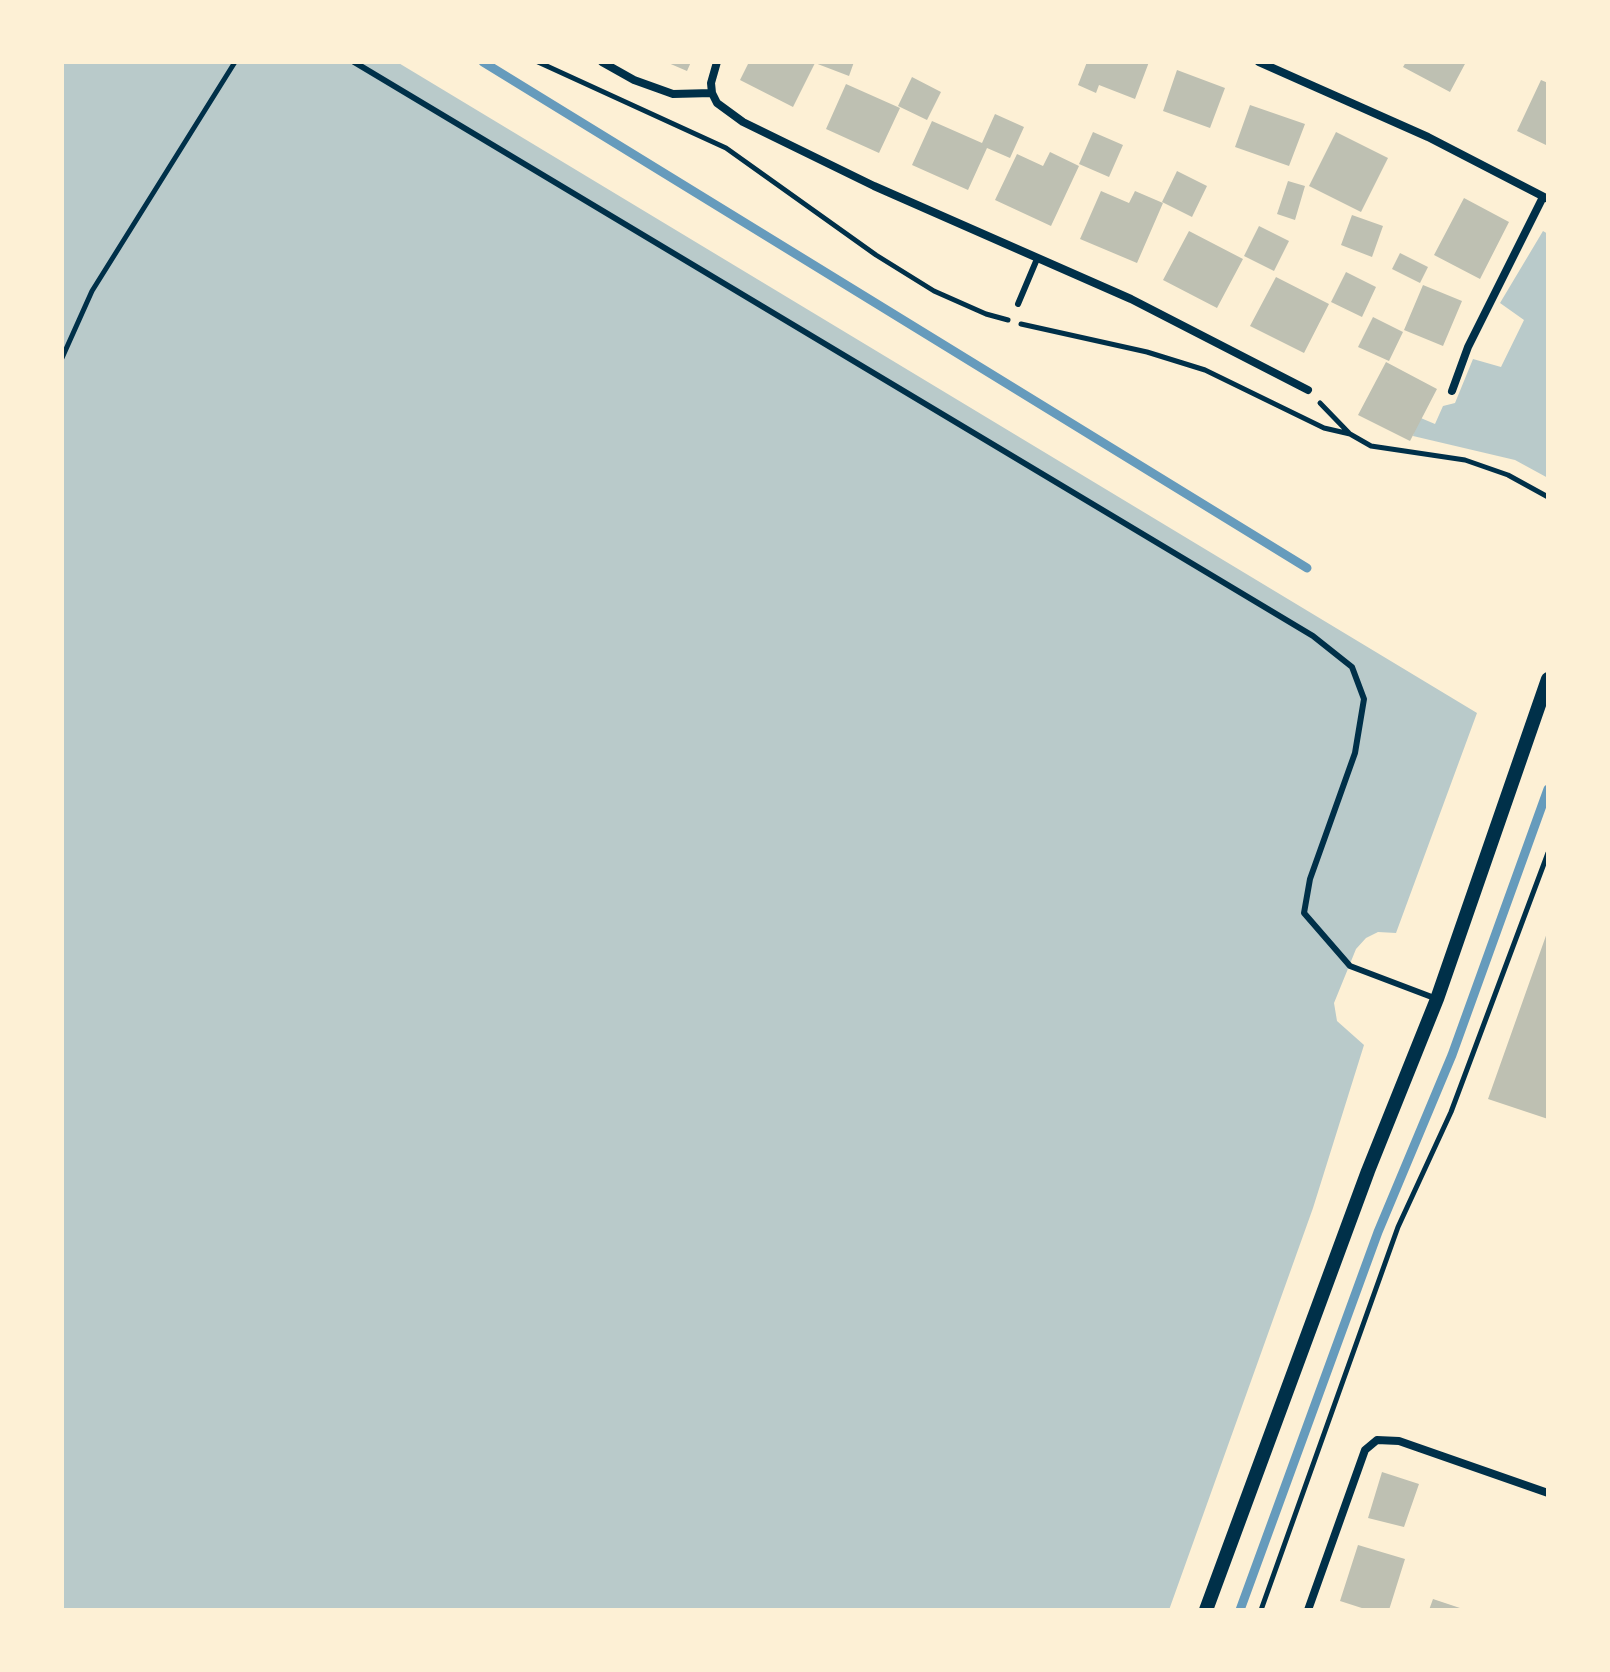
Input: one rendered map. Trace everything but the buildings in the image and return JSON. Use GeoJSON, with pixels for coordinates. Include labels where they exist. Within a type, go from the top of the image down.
{"type":"FeatureCollection","features":[{"type":"Feature","properties":{"kind":"street"},"geometry":{"type":"LineString","coordinates":[[602,62],[634,80],[673,94],[712,93]]}},
{"type":"Feature","properties":{"kind":"street"},"geometry":{"type":"LineString","coordinates":[[717,62],[711,83],[712,93],[717,103],[743,122],[874,186],[1131,299],[1308,390]]}},
{"type":"Feature","properties":{"kind":"street"},"geometry":{"type":"LineString","coordinates":[[1265,63],[1428,137],[1545,198],[1468,347],[1452,391]]}},
{"type":"Feature","properties":{"kind":"street"},"geometry":{"type":"LineString","coordinates":[[1206,1610],[1362,1185],[1437,999],[1548,679]]}},
{"type":"Feature","properties":{"kind":"street"},"geometry":{"type":"LineString","coordinates":[[1308,1610],[1365,1450],[1377,1440],[1399,1441],[1548,1493]]}},
{"type":"Feature","properties":{"kind":"lane"},"geometry":{"type":"LineString","coordinates":[[354,62],[1299,628],[1352,667],[1364,699],[1355,753],[1310,879],[1304,913],[1350,966],[1437,999]]}},
{"type":"Feature","properties":{"kind":"lane"},"geometry":{"type":"LineString","coordinates":[[1018,304],[1037,259]]}},
{"type":"Feature","properties":{"kind":"path"},"geometry":{"type":"LineString","coordinates":[[62,358],[92,291],[235,62]]}},
{"type":"Feature","properties":{"kind":"path"},"geometry":{"type":"LineString","coordinates":[[538,62],[726,148],[876,255],[934,291],[986,314],[1147,352],[1205,370],[1324,428],[1350,434]]}},
{"type":"Feature","properties":{"kind":"path"},"geometry":{"type":"LineString","coordinates":[[1308,390],[1350,434],[1371,446],[1465,460],[1508,475],[1548,497]]}},
{"type":"Feature","properties":{"kind":"path"},"geometry":{"type":"LineString","coordinates":[[1261,1610],[1398,1227],[1451,1112],[1548,853]]}},
{"type":"Feature","properties":{"kind":"shaded area"},"geometry":{"type":"Polygon","coordinates":[[[62,62],[397,62],[1477,713],[1396,933],[1378,932],[1366,938],[1356,949],[1334,1003],[1337,1021],[1364,1045],[1313,1208],[1169,1610],[62,1610],[62,62]]]}},
{"type":"Feature","properties":{"kind":"shaded area"},"geometry":{"type":"Polygon","coordinates":[[[1543,231],[1548,234],[1548,478],[1515,460],[1413,436],[1416,416],[1435,424],[1443,406],[1455,403],[1473,359],[1501,367],[1524,320],[1500,303],[1543,231]]]}},
{"type":"Feature","properties":{"kind":"waterway"},"geometry":{"type":"LineString","coordinates":[[483,62],[1307,568]]}},
{"type":"Feature","properties":{"kind":"waterway"},"geometry":{"type":"LineString","coordinates":[[1240,1610],[1378,1232],[1452,1055],[1548,789]]}}]}
